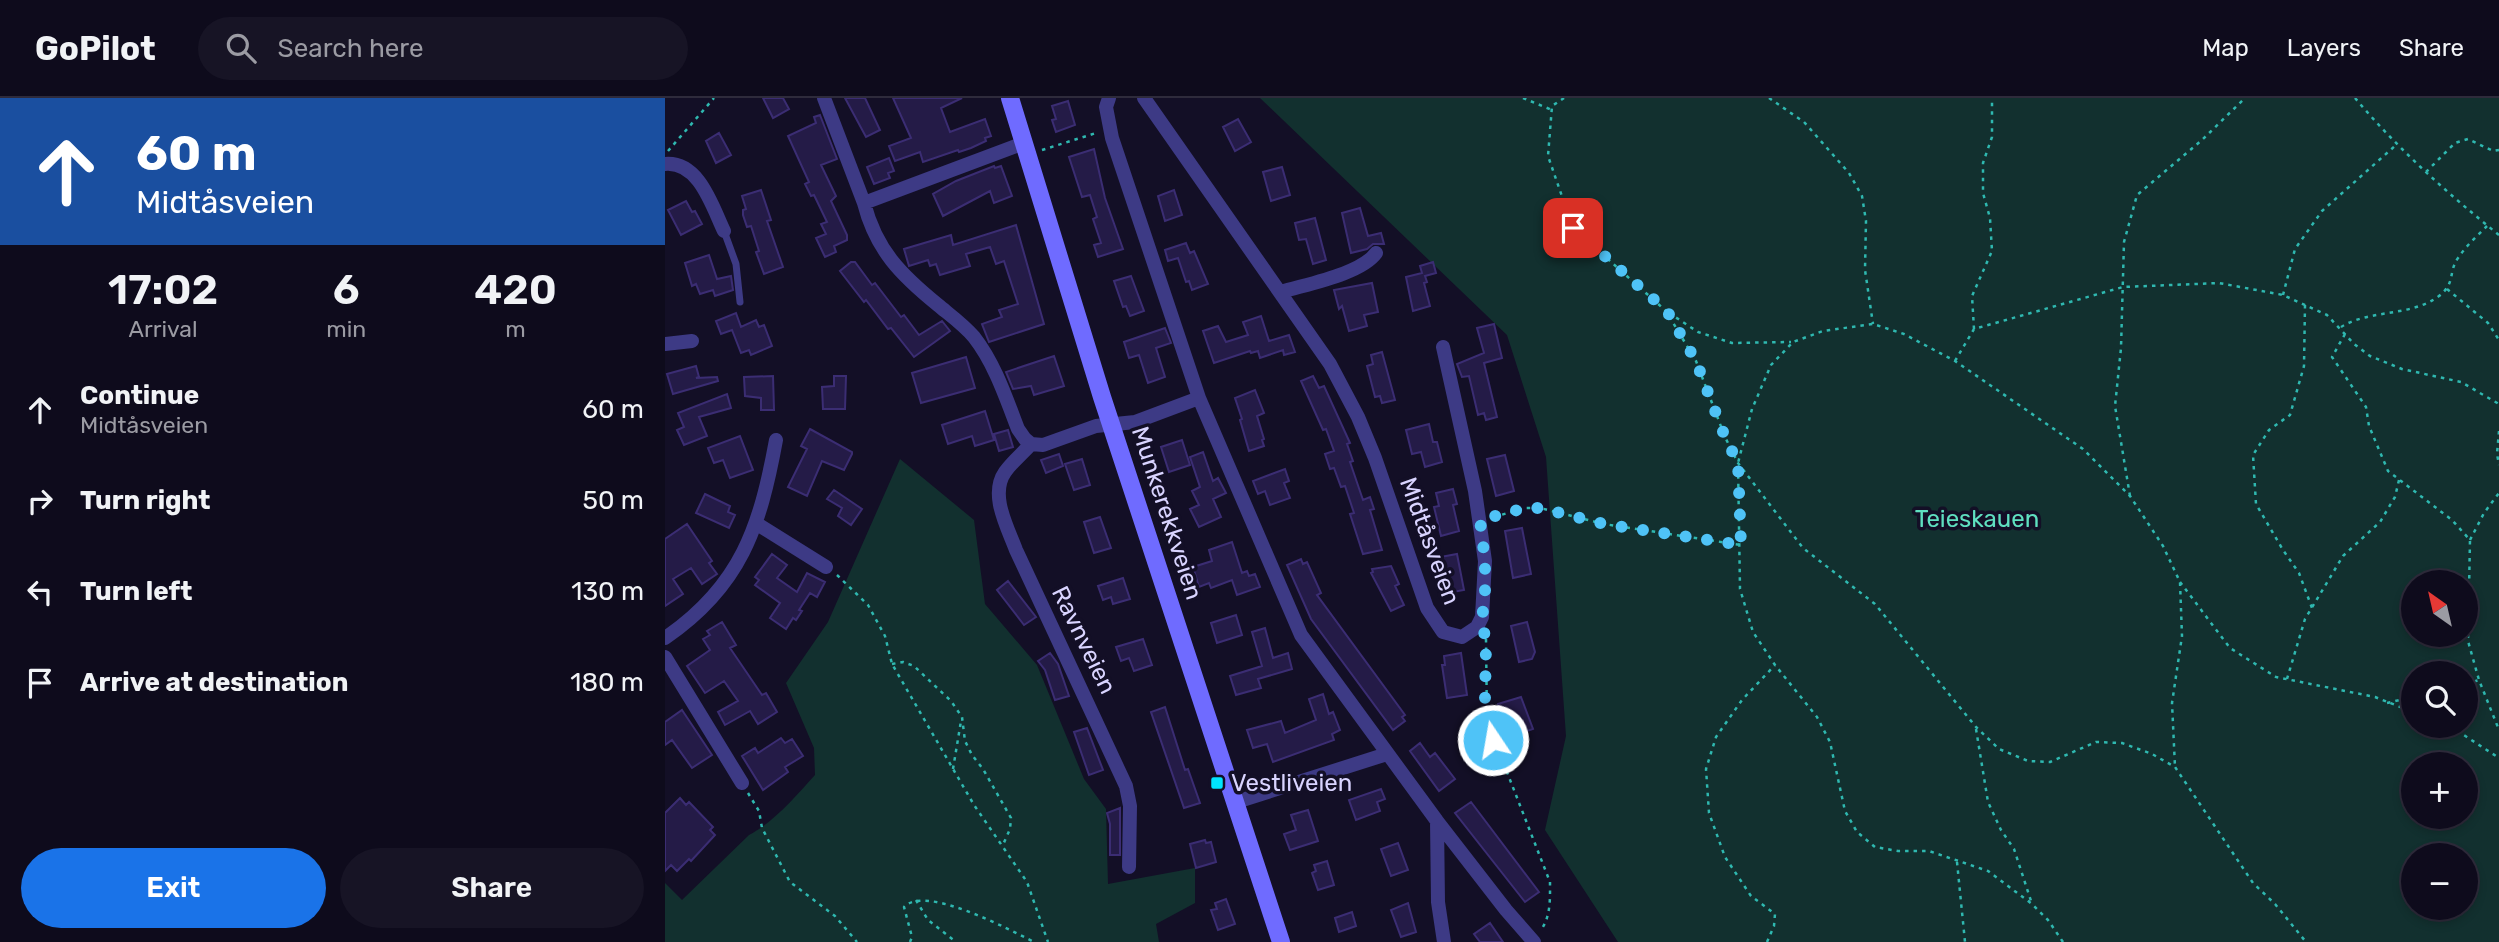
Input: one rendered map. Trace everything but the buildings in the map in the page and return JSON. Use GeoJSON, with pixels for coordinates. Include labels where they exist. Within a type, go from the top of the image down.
{"type":"FeatureCollection","features":[{"type":"Feature","properties":{"kind":"main road","name":"Munkerekkveien"},"geometry":{"type":"LineString","coordinates":[[1010,98],[1111,430],[1281,942]]}},
{"type":"Feature","properties":{"kind":"street"},"geometry":{"type":"LineString","coordinates":[[824,98],[875,234],[887,257],[919,290],[960,323],[981,348],[1024,439],[1031,444],[1043,445],[1096,426],[1111,430],[1199,398]]}},
{"type":"Feature","properties":{"kind":"street"},"geometry":{"type":"LineString","coordinates":[[1109,98],[1106,107],[1109,128],[1199,398],[1293,621],[1316,657],[1437,821],[1532,941]]}},
{"type":"Feature","properties":{"kind":"street","name":"Midtåsveien"},"geometry":{"type":"LineString","coordinates":[[1144,98],[1330,364],[1358,417],[1388,490],[1417,584],[1431,618],[1443,632],[1462,637],[1477,627],[1482,617],[1485,561],[1480,520],[1443,347]]}},
{"type":"Feature","properties":{"kind":"street"},"geometry":{"type":"LineString","coordinates":[[864,203],[1025,149]]}},
{"type":"Feature","properties":{"kind":"street"},"geometry":{"type":"LineString","coordinates":[[665,164],[682,166],[694,175],[724,231]]}},
{"type":"Feature","properties":{"kind":"street"},"geometry":{"type":"LineString","coordinates":[[1281,292],[1354,270],[1366,264],[1376,253]]}},
{"type":"Feature","properties":{"kind":"street"},"geometry":{"type":"LineString","coordinates":[[665,344],[692,341]]}},
{"type":"Feature","properties":{"kind":"street"},"geometry":{"type":"LineString","coordinates":[[665,638],[687,623],[711,601],[730,574],[757,524],[776,440]]}},
{"type":"Feature","properties":{"kind":"street","name":"Ravnveien"},"geometry":{"type":"LineString","coordinates":[[1031,444],[1004,473],[999,490],[1000,503],[1016,550],[1126,786],[1130,806],[1129,867]]}},
{"type":"Feature","properties":{"kind":"street"},"geometry":{"type":"LineString","coordinates":[[757,524],[826,566]]}},
{"type":"Feature","properties":{"kind":"street"},"geometry":{"type":"LineString","coordinates":[[665,657],[742,783]]}},
{"type":"Feature","properties":{"kind":"street"},"geometry":{"type":"LineString","coordinates":[[1236,802],[1387,754]]}},
{"type":"Feature","properties":{"kind":"street"},"geometry":{"type":"LineString","coordinates":[[1437,821],[1438,902],[1444,942]]}},
{"type":"Feature","properties":{"kind":"lane"},"geometry":{"type":"LineString","coordinates":[[724,231],[736,264],[740,302]]}},
{"type":"Feature","properties":{"kind":"path"},"geometry":{"type":"LineString","coordinates":[[665,154],[714,98]]}},
{"type":"Feature","properties":{"kind":"path"},"geometry":{"type":"LineString","coordinates":[[1523,98],[1552,110]]}},
{"type":"Feature","properties":{"kind":"path"},"geometry":{"type":"LineString","coordinates":[[1564,98],[1552,106],[1548,156],[1573,228],[1667,311],[1698,332],[1732,343],[1793,342],[1823,331],[1873,324],[1904,334],[1955,361],[2083,449],[2130,496],[2163,546],[2180,582],[2229,648],[2276,677],[2375,697],[2401,708]]}},
{"type":"Feature","properties":{"kind":"path"},"geometry":{"type":"LineString","coordinates":[[1769,98],[1804,122],[1849,173],[1862,196],[1866,222],[1865,270],[1873,324]]}},
{"type":"Feature","properties":{"kind":"path"},"geometry":{"type":"LineString","coordinates":[[1955,361],[1974,329],[1972,296],[1992,251],[1990,218],[1983,194],[1983,163],[1992,137],[1992,98]]}},
{"type":"Feature","properties":{"kind":"path"},"geometry":{"type":"LineString","coordinates":[[2130,496],[2115,407],[2122,348],[2125,242],[2137,195],[2202,140],[2245,98]]}},
{"type":"Feature","properties":{"kind":"path"},"geometry":{"type":"LineString","coordinates":[[2355,98],[2396,145],[2499,235]]}},
{"type":"Feature","properties":{"kind":"path"},"geometry":{"type":"LineString","coordinates":[[1025,149],[1109,128]]}},
{"type":"Feature","properties":{"kind":"path"},"geometry":{"type":"LineString","coordinates":[[2425,172],[2455,144],[2468,139],[2493,151],[2499,150]]}},
{"type":"Feature","properties":{"kind":"path"},"geometry":{"type":"LineString","coordinates":[[2283,295],[2295,249],[2322,211],[2396,145]]}},
{"type":"Feature","properties":{"kind":"path"},"geometry":{"type":"LineString","coordinates":[[2339,328],[2354,319],[2427,303],[2447,289],[2457,259],[2487,226]]}},
{"type":"Feature","properties":{"kind":"path"},"geometry":{"type":"LineString","coordinates":[[1974,329],[2123,287],[2219,283],[2283,295],[2327,315],[2370,356],[2402,369],[2461,382],[2499,404]]}},
{"type":"Feature","properties":{"kind":"path"},"geometry":{"type":"LineString","coordinates":[[2447,289],[2489,323],[2499,340]]}},
{"type":"Feature","properties":{"kind":"path"},"geometry":{"type":"LineString","coordinates":[[2305,305],[2304,366],[2290,415],[2269,430],[2253,455],[2256,504],[2299,573],[2312,608]]}},
{"type":"Feature","properties":{"kind":"path"},"geometry":{"type":"LineString","coordinates":[[1667,311],[1696,361],[1725,437],[1738,463],[1803,548],[1875,604],[1976,727],[1999,749],[2028,761],[2050,762],[2096,742],[2122,743],[2175,766],[2253,883],[2275,904],[2306,942]]}},
{"type":"Feature","properties":{"kind":"path"},"geometry":{"type":"LineString","coordinates":[[2345,334],[2332,357],[2366,407],[2369,426],[2388,471],[2452,520],[2470,540]]}},
{"type":"Feature","properties":{"kind":"path"},"geometry":{"type":"LineString","coordinates":[[1793,342],[1771,365],[1752,409],[1738,463],[1740,589],[1753,632],[1775,665],[1817,717],[1830,742],[1845,811],[1857,832],[1875,847],[1898,851],[1929,851],[1988,871],[2032,904],[2048,920],[2063,942]]}},
{"type":"Feature","properties":{"kind":"path"},"geometry":{"type":"LineString","coordinates":[[2499,431],[2499,465]]}},
{"type":"Feature","properties":{"kind":"path"},"geometry":{"type":"LineString","coordinates":[[2287,679],[2305,619],[2343,556],[2380,522],[2395,497],[2399,480]]}},
{"type":"Feature","properties":{"kind":"path"},"geometry":{"type":"LineString","coordinates":[[2499,493],[2484,513],[2470,540],[2468,641],[2479,681],[2499,730]]}},
{"type":"Feature","properties":{"kind":"path"},"geometry":{"type":"LineString","coordinates":[[1480,520],[1525,508],[1540,508],[1604,524],[1741,545]]}},
{"type":"Feature","properties":{"kind":"path"},"geometry":{"type":"LineString","coordinates":[[826,566],[868,605],[885,636],[892,664],[974,806],[1027,882],[1048,942]]}},
{"type":"Feature","properties":{"kind":"path"},"geometry":{"type":"LineString","coordinates":[[2175,766],[2172,703],[2182,636],[2180,582]]}},
{"type":"Feature","properties":{"kind":"path"},"geometry":{"type":"LineString","coordinates":[[1482,617],[1486,645],[1487,721],[1550,882],[1551,905],[1544,927],[1532,941]]}},
{"type":"Feature","properties":{"kind":"path"},"geometry":{"type":"LineString","coordinates":[[892,664],[903,662],[914,666],[951,701],[961,717],[965,741],[1011,818],[1010,829],[1002,847]]}},
{"type":"Feature","properties":{"kind":"path"},"geometry":{"type":"LineString","coordinates":[[1767,942],[1774,926],[1775,914],[1751,897],[1725,857],[1709,813],[1706,769],[1716,737],[1742,700],[1775,665]]}},
{"type":"Feature","properties":{"kind":"path"},"geometry":{"type":"LineString","coordinates":[[2387,703],[2401,700]]}},
{"type":"Feature","properties":{"kind":"path"},"geometry":{"type":"LineString","coordinates":[[953,769],[961,717]]}},
{"type":"Feature","properties":{"kind":"path"},"geometry":{"type":"LineString","coordinates":[[1976,727],[1988,802],[2001,830],[2014,849],[2032,904]]}},
{"type":"Feature","properties":{"kind":"path"},"geometry":{"type":"LineString","coordinates":[[2468,738],[2499,758]]}},
{"type":"Feature","properties":{"kind":"path"},"geometry":{"type":"LineString","coordinates":[[742,783],[759,811],[762,828],[790,882],[835,916],[857,942]]}},
{"type":"Feature","properties":{"kind":"path"},"geometry":{"type":"LineString","coordinates":[[1957,860],[1965,942]]}},
{"type":"Feature","properties":{"kind":"path"},"geometry":{"type":"LineString","coordinates":[[910,942],[912,937],[904,907],[908,902],[916,900],[926,900],[975,914],[1034,942]]}},
{"type":"Feature","properties":{"kind":"path"},"geometry":{"type":"LineString","coordinates":[[916,900],[928,920],[956,942]]}},
{"type":"Feature","properties":{"kind":"green space","name":"Teieskauen"},"geometry":{"type":"Polygon","coordinates":[[[1260,98],[2499,98],[2499,942],[1618,942],[1545,830],[1566,736],[1546,457],[1507,335],[1260,98]]]}},
{"type":"Feature","properties":{"kind":"green space"},"geometry":{"type":"Polygon","coordinates":[[[900,459],[974,520],[985,604],[1037,665],[1084,779],[1106,809],[1108,884],[1195,868],[1195,903],[1156,924],[1159,942],[665,942],[665,883],[682,900],[749,835],[784,808],[815,775],[814,748],[786,683],[828,622],[900,459]]]}},
{"type":"Feature","properties":{"kind":"place","name":"Vestliveien"},"geometry":{"type":"Point","coordinates":[1217,783]}},
{"type":"Feature","properties":{"kind":"route"},"geometry":{"type":"LineString","coordinates":[[1493,740],[1487,721],[1485,699],[1487,671],[1482,617],[1485,561],[1480,520],[1525,508],[1540,508],[1604,524],[1741,545],[1738,463],[1725,437],[1696,361],[1667,311],[1573,228]]}}]}
